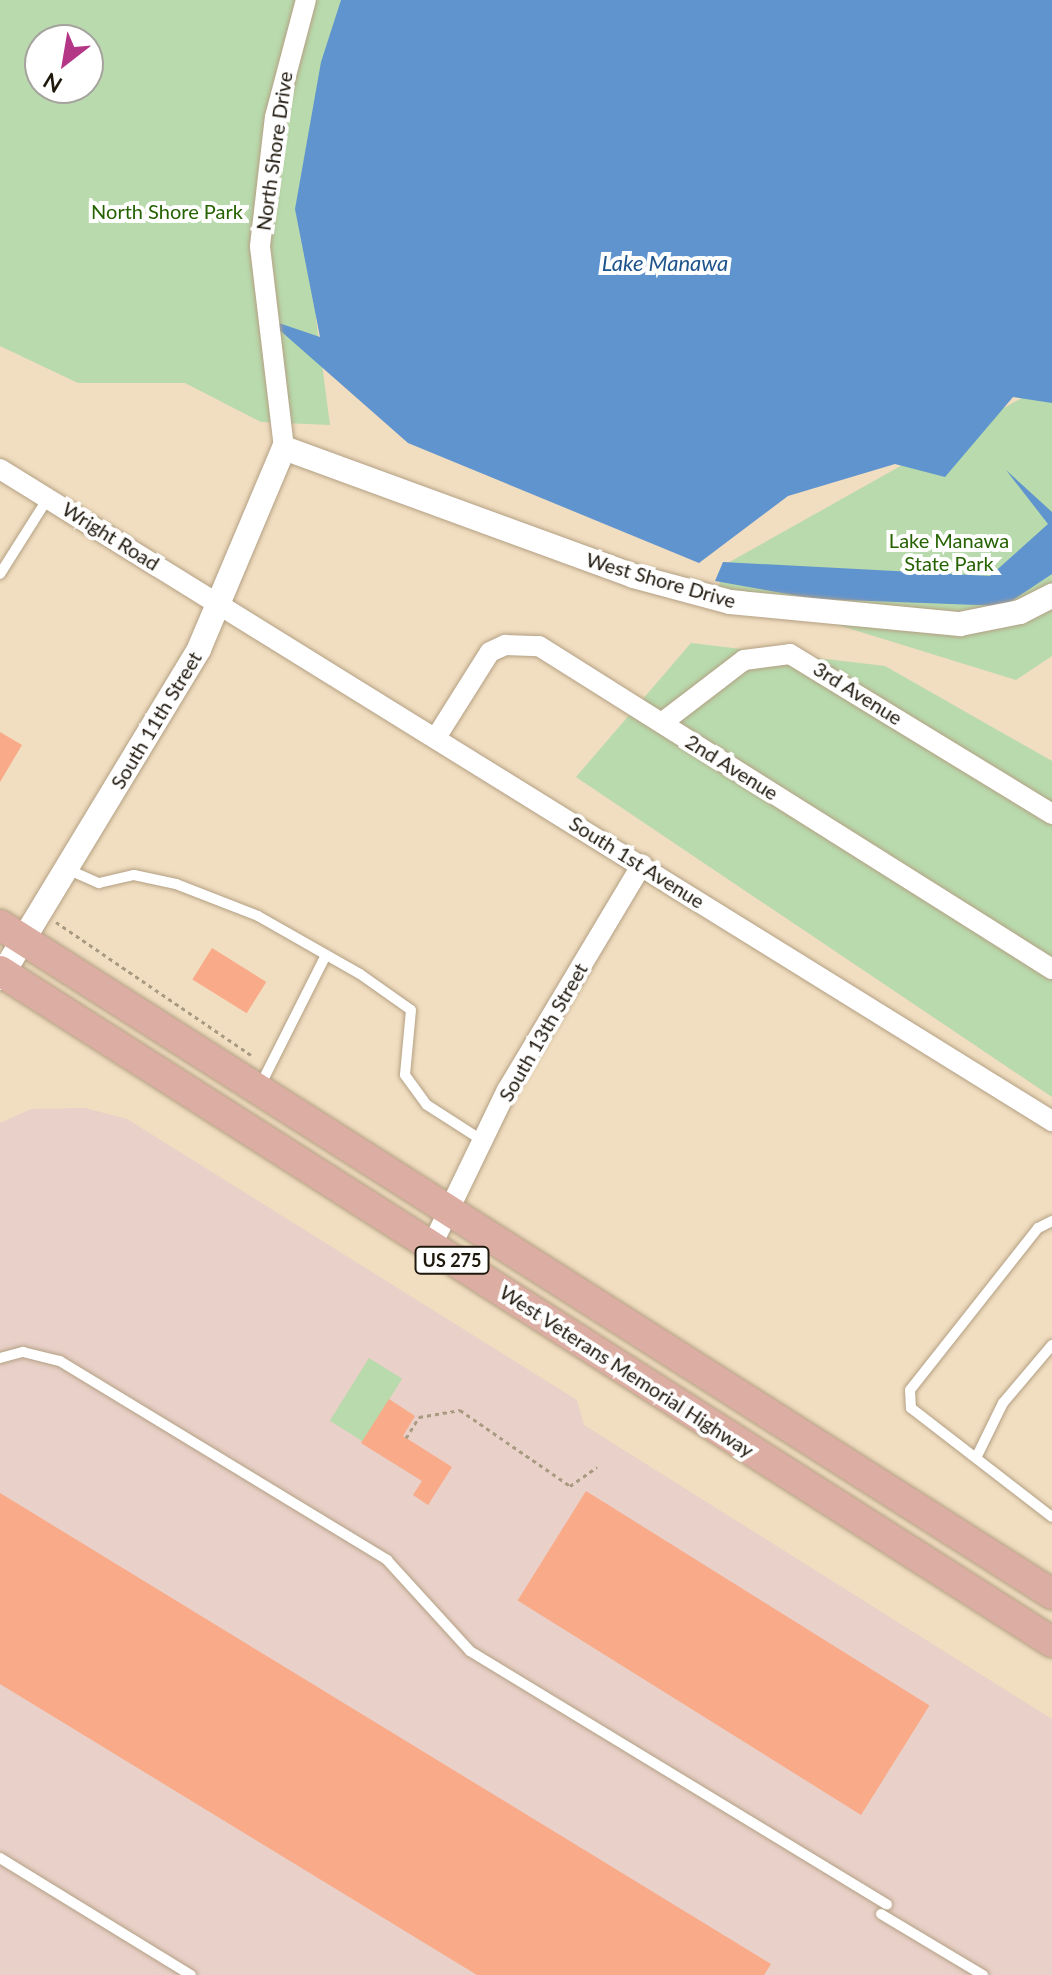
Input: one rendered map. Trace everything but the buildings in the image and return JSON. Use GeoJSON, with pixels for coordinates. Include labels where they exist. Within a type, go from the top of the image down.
{"type":"FeatureCollection","features":[{"type":"Feature","properties":{"kind":"main road","name":"West Veterans Memorial Highway"},"geometry":{"type":"LineString","coordinates":[[12,932],[1052,1594]]}},
{"type":"Feature","properties":{"kind":"main road","name":"West Veterans Memorial Highway"},"geometry":{"type":"LineString","coordinates":[[1,974],[1052,1642]]}},
{"type":"Feature","properties":{"kind":"street","name":"North Shore Drive"},"geometry":{"type":"LineString","coordinates":[[284,448],[260,246],[275,117],[306,0]]}},
{"type":"Feature","properties":{"kind":"street","name":"West Shore Drive"},"geometry":{"type":"LineString","coordinates":[[284,448],[633,576],[730,602],[960,624],[1020,612],[1052,596]]}},
{"type":"Feature","properties":{"kind":"street","name":"South 11th Street"},"geometry":{"type":"LineString","coordinates":[[1,974],[12,932],[67,869],[221,605],[284,448]]}},
{"type":"Feature","properties":{"kind":"street","name":"Wright Road"},"geometry":{"type":"LineString","coordinates":[[0,469],[221,605]]}},
{"type":"Feature","properties":{"kind":"street","name":"South 1st Avenue"},"geometry":{"type":"LineString","coordinates":[[221,605],[437,736],[1052,1121]]}},
{"type":"Feature","properties":{"kind":"street","name":"2nd Avenue"},"geometry":{"type":"LineString","coordinates":[[437,736],[490,652],[523,643],[663,722],[1052,969]]}},
{"type":"Feature","properties":{"kind":"street","name":"3rd Avenue"},"geometry":{"type":"LineString","coordinates":[[663,722],[744,660],[790,654],[1052,814]]}},
{"type":"Feature","properties":{"kind":"street","name":"South 13th Street"},"geometry":{"type":"LineString","coordinates":[[431,1247],[452,1213],[507,1090],[642,864]]}},
{"type":"Feature","properties":{"kind":"lane"},"geometry":{"type":"LineString","coordinates":[[0,574],[48,498]]}},
{"type":"Feature","properties":{"kind":"lane"},"geometry":{"type":"LineString","coordinates":[[67,869],[99,883],[134,875],[176,884],[258,916],[411,1010],[405,1075],[427,1105],[485,1142]]}},
{"type":"Feature","properties":{"kind":"lane"},"geometry":{"type":"LineString","coordinates":[[258,1089],[326,955]]}},
{"type":"Feature","properties":{"kind":"lane"},"geometry":{"type":"LineString","coordinates":[[1052,1221],[1018,1251],[910,1390],[911,1408],[1052,1517]]}},
{"type":"Feature","properties":{"kind":"lane"},"geometry":{"type":"LineString","coordinates":[[977,1456],[1003,1403],[1052,1345]]}},
{"type":"Feature","properties":{"kind":"lane"},"geometry":{"type":"LineString","coordinates":[[0,1358],[23,1352],[60,1361],[387,1560],[470,1651],[884,1909],[983,1975]]}},
{"type":"Feature","properties":{"kind":"lane"},"geometry":{"type":"LineString","coordinates":[[0,1858],[191,1975]]}},
{"type":"Feature","properties":{"kind":"path"},"geometry":{"type":"LineString","coordinates":[[406,1438],[419,1417],[460,1410],[570,1486],[597,1467]]}},
{"type":"Feature","properties":{"kind":"shaded area"},"geometry":{"type":"Polygon","coordinates":[[[85,1108],[127,1119],[577,1400],[584,1425],[1052,1719],[1052,1975],[0,1975],[0,1123],[31,1109],[85,1108]]]}},
{"type":"Feature","properties":{"kind":"green space","name":"North Shore Park"},"geometry":{"type":"Polygon","coordinates":[[[0,0],[343,0],[316,319],[330,425],[261,422],[185,383],[78,383],[0,346],[0,0]]]}},
{"type":"Feature","properties":{"kind":"green space","name":"Lake Manawa State Park"},"geometry":{"type":"Polygon","coordinates":[[[1052,381],[1052,656],[1016,680],[718,588],[726,564],[1052,381]]]}},
{"type":"Feature","properties":{"kind":"green space"},"geometry":{"type":"Polygon","coordinates":[[[691,643],[885,666],[1052,761],[1052,1097],[576,777],[691,643]]]}},
{"type":"Feature","properties":{"kind":"green space"},"geometry":{"type":"Polygon","coordinates":[[[369,1358],[402,1379],[363,1441],[330,1421],[369,1358]]]}},
{"type":"Feature","properties":{"kind":"water","name":"Lake Manawa"},"geometry":{"type":"Polygon","coordinates":[[[341,0],[1052,0],[1052,403],[1013,397],[945,477],[895,464],[788,496],[699,563],[408,443],[267,319],[320,337],[295,209],[321,62],[341,0]]]}},
{"type":"Feature","properties":{"kind":"water"},"geometry":{"type":"Polygon","coordinates":[[[1006,470],[1052,512],[1052,574],[1004,606],[816,599],[715,581],[723,562],[990,576],[1048,524],[1006,470]]]}}]}
